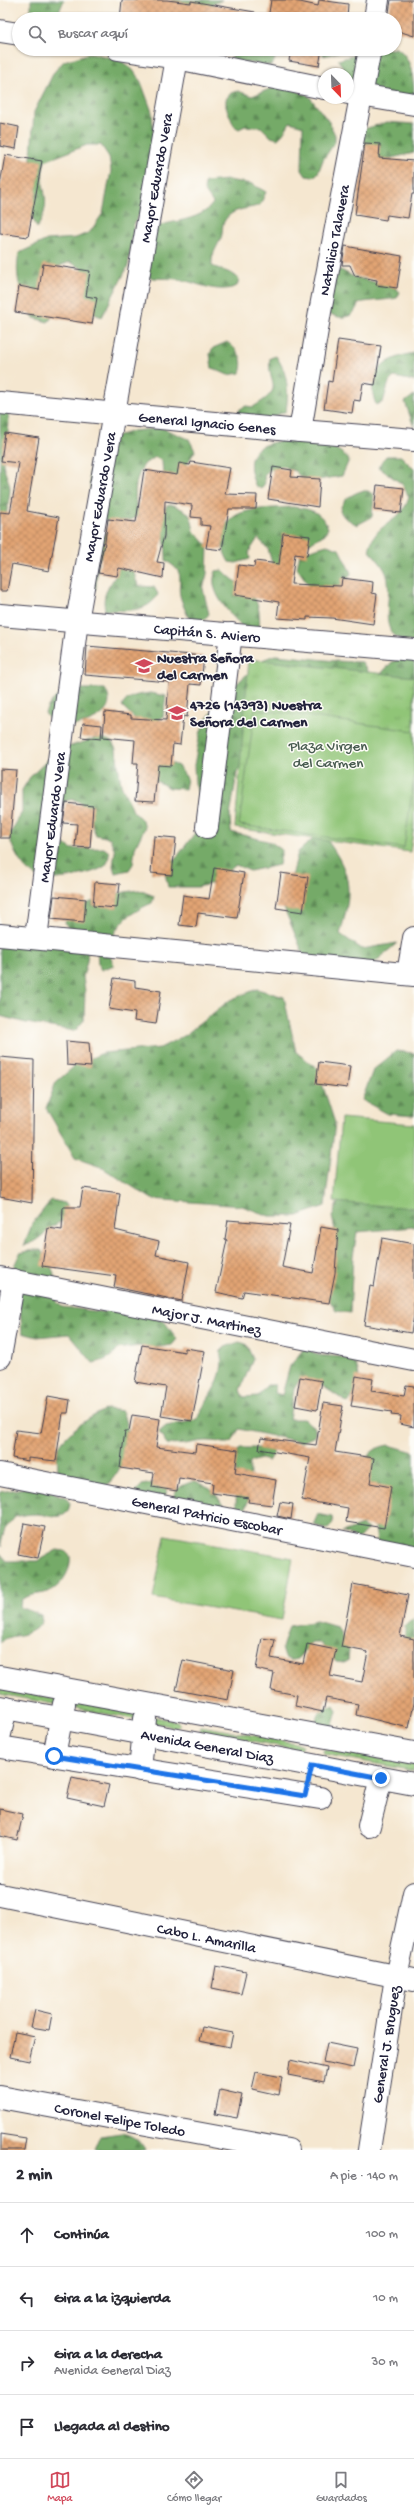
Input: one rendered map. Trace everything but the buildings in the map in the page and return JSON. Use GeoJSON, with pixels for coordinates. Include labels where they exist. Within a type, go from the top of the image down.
{"type":"FeatureCollection","features":[{"type":"Feature","properties":{"kind":"street"},"geometry":{"type":"LineString","coordinates":[[376,12],[378,0]]}},
{"type":"Feature","properties":{"kind":"street"},"geometry":{"type":"LineString","coordinates":[[0,31],[12,33]]}},
{"type":"Feature","properties":{"kind":"street"},"geometry":{"type":"LineString","coordinates":[[164,56],[318,87]]}},
{"type":"Feature","properties":{"kind":"street","name":"Natalicio Talavera"},"geometry":{"type":"LineString","coordinates":[[300,431],[355,94],[368,56]]}},
{"type":"Feature","properties":{"kind":"street","name":"Mayor Eduardo Vera"},"geometry":{"type":"LineString","coordinates":[[36,938],[77,621],[112,413],[177,58]]}},
{"type":"Feature","properties":{"kind":"street"},"geometry":{"type":"LineString","coordinates":[[355,94],[414,104]]}},
{"type":"Feature","properties":{"kind":"street","name":"General Ignacio Genes"},"geometry":{"type":"LineString","coordinates":[[0,403],[414,440]]}},
{"type":"Feature","properties":{"kind":"street","name":"Capitán S. Aviero"},"geometry":{"type":"LineString","coordinates":[[0,615],[414,650]]}},
{"type":"Feature","properties":{"kind":"street"},"geometry":{"type":"LineString","coordinates":[[207,827],[231,634]]}},
{"type":"Feature","properties":{"kind":"street"},"geometry":{"type":"LineString","coordinates":[[0,935],[411,975],[414,938]]}},
{"type":"Feature","properties":{"kind":"street"},"geometry":{"type":"LineString","coordinates":[[0,1357],[7,1279]]}},
{"type":"Feature","properties":{"kind":"street","name":"Major J. Martinez"},"geometry":{"type":"LineString","coordinates":[[7,1279],[414,1360]]}},
{"type":"Feature","properties":{"kind":"street","name":"General Patricio Escobar"},"geometry":{"type":"LineString","coordinates":[[0,1474],[414,1556]]}},
{"type":"Feature","properties":{"kind":"street","name":"Avenida General Diaz"},"geometry":{"type":"LineString","coordinates":[[0,1677],[414,1753]]}},
{"type":"Feature","properties":{"kind":"street"},"geometry":{"type":"LineString","coordinates":[[54,1756],[67,1689]]}},
{"type":"Feature","properties":{"kind":"street"},"geometry":{"type":"LineString","coordinates":[[140,1770],[143,1733],[148,1704]]}},
{"type":"Feature","properties":{"kind":"street"},"geometry":{"type":"LineString","coordinates":[[0,1734],[3,1707]]}},
{"type":"Feature","properties":{"kind":"street","name":"Avenida General Diaz"},"geometry":{"type":"LineString","coordinates":[[3,1707],[414,1784]]}},
{"type":"Feature","properties":{"kind":"street"},"geometry":{"type":"LineString","coordinates":[[180,1776],[189,1712]]}},
{"type":"Feature","properties":{"kind":"street"},"geometry":{"type":"LineString","coordinates":[[0,1747],[312,1797],[312,1765],[318,1736]]}},
{"type":"Feature","properties":{"kind":"street"},"geometry":{"type":"LineString","coordinates":[[248,1787],[256,1755]]}},
{"type":"Feature","properties":{"kind":"street"},"geometry":{"type":"LineString","coordinates":[[369,1826],[381,1778]]}},
{"type":"Feature","properties":{"kind":"street","name":"General J. Bruguez"},"geometry":{"type":"LineString","coordinates":[[369,2150],[405,1979],[414,1892]]}},
{"type":"Feature","properties":{"kind":"street","name":"Cabo L. Amarilla"},"geometry":{"type":"LineString","coordinates":[[0,1895],[405,1979]]}},
{"type":"Feature","properties":{"kind":"street","name":"Coronel Felipe Toledo"},"geometry":{"type":"LineString","coordinates":[[0,2097],[288,2150]]}},
{"type":"Feature","properties":{"kind":"green space"},"geometry":{"type":"Polygon","coordinates":[[[31,0],[64,0],[59,12],[31,12],[31,0]]]}},
{"type":"Feature","properties":{"kind":"green space"},"geometry":{"type":"Polygon","coordinates":[[[172,0],[222,0],[211,5],[170,11],[172,0]]]}},
{"type":"Feature","properties":{"kind":"green space"},"geometry":{"type":"Polygon","coordinates":[[[402,53],[406,57],[412,72],[414,106],[361,93],[354,83],[354,68],[344,68],[338,60],[352,56],[402,56],[402,53]]]}},
{"type":"Feature","properties":{"kind":"green space"},"geometry":{"type":"Polygon","coordinates":[[[81,56],[103,56],[120,60],[133,70],[141,82],[152,112],[154,141],[141,211],[134,224],[128,266],[102,317],[89,312],[83,299],[83,269],[70,262],[57,267],[57,311],[48,322],[34,318],[22,295],[17,270],[19,253],[47,240],[76,238],[90,232],[103,213],[111,171],[109,157],[101,145],[87,145],[45,161],[43,179],[46,201],[45,209],[37,228],[31,215],[28,200],[34,112],[54,72],[64,61],[81,56]]]}},
{"type":"Feature","properties":{"kind":"green space"},"geometry":{"type":"Polygon","coordinates":[[[232,56],[275,56],[275,59],[272,66],[231,60],[232,56]]]}},
{"type":"Feature","properties":{"kind":"green space"},"geometry":{"type":"Polygon","coordinates":[[[282,84],[309,96],[329,122],[335,135],[335,142],[323,160],[318,173],[313,177],[306,176],[302,170],[303,126],[290,122],[283,134],[278,139],[271,137],[261,127],[245,126],[239,129],[234,126],[226,107],[226,99],[231,93],[238,91],[252,96],[282,84]]]}},
{"type":"Feature","properties":{"kind":"green space"},"geometry":{"type":"Polygon","coordinates":[[[387,122],[414,124],[414,153],[378,161],[358,144],[361,130],[387,122]]]}},
{"type":"Feature","properties":{"kind":"green space"},"geometry":{"type":"Polygon","coordinates":[[[228,180],[252,184],[266,192],[260,205],[235,212],[226,219],[223,224],[221,238],[213,255],[212,266],[233,274],[239,279],[237,286],[214,289],[177,279],[140,276],[155,227],[194,217],[208,209],[213,203],[204,190],[205,182],[228,180]]]}},
{"type":"Feature","properties":{"kind":"green space"},"geometry":{"type":"Polygon","coordinates":[[[327,269],[341,270],[354,277],[394,287],[400,292],[397,298],[360,303],[351,315],[338,317],[327,312],[323,308],[314,292],[318,279],[327,269]]]}},
{"type":"Feature","properties":{"kind":"green space"},"geometry":{"type":"Polygon","coordinates":[[[227,342],[240,355],[242,363],[240,373],[228,375],[212,368],[210,354],[213,348],[227,342]]]}},
{"type":"Feature","properties":{"kind":"green space"},"geometry":{"type":"Polygon","coordinates":[[[414,353],[414,381],[394,377],[389,382],[383,402],[376,405],[373,394],[373,384],[375,376],[380,369],[386,363],[394,359],[414,353]]]}},
{"type":"Feature","properties":{"kind":"green space"},"geometry":{"type":"Polygon","coordinates":[[[276,356],[283,369],[287,382],[286,411],[259,424],[237,415],[240,409],[246,406],[253,407],[264,400],[273,390],[270,358],[276,356]]]}},
{"type":"Feature","properties":{"kind":"green space"},"geometry":{"type":"Polygon","coordinates":[[[414,395],[414,427],[405,402],[414,395]]]}},
{"type":"Feature","properties":{"kind":"green space"},"geometry":{"type":"Polygon","coordinates":[[[0,401],[5,407],[9,422],[3,461],[10,488],[6,516],[0,517],[0,401]]]}},
{"type":"Feature","properties":{"kind":"green space"},"geometry":{"type":"Polygon","coordinates":[[[162,428],[189,439],[195,451],[187,464],[187,478],[164,489],[162,461],[155,457],[144,465],[136,484],[135,497],[139,515],[131,520],[101,521],[91,491],[89,472],[94,452],[99,442],[133,431],[162,428]]]}},
{"type":"Feature","properties":{"kind":"green space"},"geometry":{"type":"Polygon","coordinates":[[[282,441],[310,442],[327,445],[343,453],[349,460],[342,476],[305,482],[295,471],[283,466],[269,470],[264,476],[265,483],[261,489],[255,485],[250,467],[251,460],[258,449],[264,445],[282,441]]]}},
{"type":"Feature","properties":{"kind":"green space"},"geometry":{"type":"Polygon","coordinates":[[[386,456],[401,456],[414,469],[414,642],[401,639],[393,634],[389,627],[387,618],[387,576],[382,566],[369,550],[372,540],[377,533],[400,514],[409,497],[402,484],[378,467],[386,456]]]}},
{"type":"Feature","properties":{"kind":"green space"},"geometry":{"type":"Polygon","coordinates":[[[361,491],[368,491],[374,495],[372,517],[357,525],[344,517],[340,511],[347,498],[361,491]]]}},
{"type":"Feature","properties":{"kind":"green space"},"geometry":{"type":"Polygon","coordinates":[[[167,505],[174,505],[187,512],[191,517],[194,531],[208,546],[207,574],[203,589],[209,614],[194,631],[181,599],[179,574],[173,566],[166,561],[163,519],[167,505]]]}},
{"type":"Feature","properties":{"kind":"green space"},"geometry":{"type":"Polygon","coordinates":[[[293,507],[310,510],[318,514],[328,528],[325,534],[305,546],[286,535],[281,540],[286,554],[279,567],[272,563],[268,549],[258,538],[249,552],[250,559],[236,563],[229,562],[225,555],[222,541],[225,528],[234,517],[241,513],[253,510],[293,507]]]}},
{"type":"Feature","properties":{"kind":"green space"},"geometry":{"type":"Polygon","coordinates":[[[106,532],[113,533],[138,552],[134,570],[135,578],[140,586],[154,587],[158,594],[148,605],[135,610],[105,610],[105,595],[116,575],[120,561],[102,555],[98,560],[96,588],[92,594],[100,534],[106,532]]]}},
{"type":"Feature","properties":{"kind":"green space"},"geometry":{"type":"Polygon","coordinates":[[[327,545],[339,549],[351,573],[344,586],[318,598],[297,568],[300,553],[327,545]]]}},
{"type":"Feature","properties":{"kind":"green space"},"geometry":{"type":"Polygon","coordinates":[[[223,570],[246,589],[255,600],[260,618],[259,632],[245,630],[227,610],[217,595],[214,587],[214,579],[216,571],[223,570]]]}},
{"type":"Feature","properties":{"kind":"green space"},"geometry":{"type":"Polygon","coordinates":[[[414,653],[414,725],[378,677],[392,662],[414,653]]]}},
{"type":"Feature","properties":{"kind":"green space"},"geometry":{"type":"Polygon","coordinates":[[[275,655],[362,662],[369,673],[250,745],[237,773],[230,816],[231,832],[271,842],[282,850],[279,865],[250,871],[236,865],[213,883],[198,887],[168,887],[165,873],[200,826],[203,812],[195,783],[194,765],[200,734],[205,721],[230,690],[262,660],[275,655]]]}},
{"type":"Feature","properties":{"kind":"green space","name":"Plaza Virgen del Carmen"},"geometry":{"type":"Polygon","coordinates":[[[249,659],[414,677],[414,827],[410,852],[235,828],[249,659]]]}},
{"type":"Feature","properties":{"kind":"green space"},"geometry":{"type":"Polygon","coordinates":[[[80,689],[105,689],[109,699],[107,707],[102,714],[94,720],[73,726],[54,726],[45,713],[51,702],[63,693],[80,689]]]}},
{"type":"Feature","properties":{"kind":"green space"},"geometry":{"type":"Polygon","coordinates":[[[150,693],[166,696],[163,717],[144,727],[122,706],[124,702],[130,698],[137,695],[150,693]]]}},
{"type":"Feature","properties":{"kind":"green space","name":"Plaza Virgen del Carmen"},"geometry":{"type":"Polygon","coordinates":[[[255,709],[414,731],[414,778],[404,848],[239,825],[255,709]]]}},
{"type":"Feature","properties":{"kind":"green space"},"geometry":{"type":"Polygon","coordinates":[[[100,737],[112,742],[116,749],[121,785],[133,811],[143,821],[145,827],[135,848],[133,864],[129,870],[115,873],[113,866],[115,852],[110,838],[96,835],[88,814],[84,808],[75,800],[69,800],[61,804],[53,837],[72,849],[104,848],[109,852],[108,862],[100,869],[83,875],[61,879],[39,878],[23,866],[13,849],[9,836],[22,812],[22,790],[30,777],[58,750],[100,737]]]}},
{"type":"Feature","properties":{"kind":"green space"},"geometry":{"type":"Polygon","coordinates":[[[164,760],[178,766],[187,778],[185,789],[170,788],[154,780],[153,762],[164,760]]]}},
{"type":"Feature","properties":{"kind":"green space"},"geometry":{"type":"Polygon","coordinates":[[[321,832],[339,858],[347,880],[347,904],[340,934],[362,949],[397,943],[364,972],[307,963],[284,908],[298,852],[321,832]]]}},
{"type":"Feature","properties":{"kind":"green space"},"geometry":{"type":"Polygon","coordinates":[[[139,890],[154,896],[152,903],[136,911],[118,927],[108,951],[114,965],[101,970],[98,964],[97,949],[68,928],[65,922],[72,914],[89,903],[119,893],[139,890]]]}},
{"type":"Feature","properties":{"kind":"green space"},"geometry":{"type":"Polygon","coordinates":[[[0,934],[88,948],[87,961],[83,977],[85,991],[84,1020],[75,1031],[26,1023],[0,1016],[0,934]]]}},
{"type":"Feature","properties":{"kind":"green space"},"geometry":{"type":"Polygon","coordinates":[[[257,989],[284,997],[296,1052],[317,1068],[335,1123],[325,1206],[298,1216],[269,1216],[242,1206],[152,1199],[101,1167],[75,1158],[46,1108],[56,1082],[77,1064],[103,1053],[160,1048],[185,1035],[230,1000],[257,989]]]}},
{"type":"Feature","properties":{"kind":"green space"},"geometry":{"type":"Polygon","coordinates":[[[396,1051],[414,1053],[414,1116],[388,1114],[362,1100],[373,1070],[396,1051]]]}},
{"type":"Feature","properties":{"kind":"green space"},"geometry":{"type":"Polygon","coordinates":[[[341,1118],[414,1124],[414,1208],[334,1202],[341,1118]]]}},
{"type":"Feature","properties":{"kind":"green space"},"geometry":{"type":"Polygon","coordinates":[[[342,1191],[397,1199],[414,1208],[414,1227],[357,1232],[353,1256],[350,1313],[336,1311],[329,1299],[335,1230],[332,1217],[342,1191]]]}},
{"type":"Feature","properties":{"kind":"green space"},"geometry":{"type":"Polygon","coordinates":[[[51,1200],[65,1203],[69,1209],[64,1220],[53,1226],[41,1237],[24,1246],[32,1224],[51,1200]]]}},
{"type":"Feature","properties":{"kind":"green space"},"geometry":{"type":"Polygon","coordinates":[[[41,1250],[52,1269],[57,1286],[57,1302],[62,1307],[101,1312],[116,1309],[164,1321],[177,1339],[172,1345],[148,1349],[139,1346],[117,1349],[113,1355],[107,1359],[93,1363],[69,1334],[37,1337],[22,1333],[19,1289],[14,1266],[20,1253],[41,1250]]]}},
{"type":"Feature","properties":{"kind":"green space"},"geometry":{"type":"Polygon","coordinates":[[[239,1342],[246,1344],[253,1359],[240,1390],[243,1397],[258,1396],[267,1385],[275,1385],[275,1393],[282,1395],[290,1366],[305,1347],[318,1355],[341,1357],[355,1363],[359,1374],[358,1384],[348,1403],[318,1383],[305,1379],[298,1382],[294,1389],[289,1419],[304,1419],[315,1428],[315,1436],[302,1442],[239,1429],[232,1442],[229,1443],[205,1441],[179,1445],[167,1444],[159,1432],[166,1426],[197,1420],[218,1379],[222,1361],[220,1352],[225,1347],[239,1342]]]}},
{"type":"Feature","properties":{"kind":"green space"},"geometry":{"type":"Polygon","coordinates":[[[107,1409],[122,1411],[127,1431],[126,1452],[118,1470],[105,1487],[59,1484],[57,1458],[60,1444],[79,1426],[94,1415],[107,1409]]]}},
{"type":"Feature","properties":{"kind":"green space"},"geometry":{"type":"Polygon","coordinates":[[[389,1445],[414,1452],[414,1557],[377,1542],[375,1527],[379,1513],[356,1480],[367,1457],[376,1449],[389,1445]]]}},
{"type":"Feature","properties":{"kind":"green space"},"geometry":{"type":"Polygon","coordinates":[[[240,1448],[271,1448],[273,1454],[268,1461],[261,1459],[250,1462],[249,1498],[244,1509],[240,1512],[236,1506],[237,1477],[234,1459],[240,1448]]]}},
{"type":"Feature","properties":{"kind":"green space"},"geometry":{"type":"Polygon","coordinates":[[[195,1481],[214,1491],[225,1509],[173,1498],[176,1491],[181,1486],[195,1481]]]}},
{"type":"Feature","properties":{"kind":"green space"},"geometry":{"type":"Polygon","coordinates":[[[157,1482],[168,1489],[165,1496],[132,1495],[142,1485],[157,1482]]]}},
{"type":"Feature","properties":{"kind":"green space"},"geometry":{"type":"Polygon","coordinates":[[[36,1486],[65,1497],[70,1503],[69,1509],[62,1516],[37,1514],[15,1517],[5,1529],[0,1547],[0,1492],[36,1486]]]}},
{"type":"Feature","properties":{"kind":"green space"},"geometry":{"type":"Polygon","coordinates":[[[318,1514],[332,1517],[333,1524],[328,1529],[313,1525],[318,1514]]]}},
{"type":"Feature","properties":{"kind":"green space"},"geometry":{"type":"Polygon","coordinates":[[[362,1525],[368,1529],[358,1539],[342,1532],[362,1525]]]}},
{"type":"Feature","properties":{"kind":"green space"},"geometry":{"type":"Polygon","coordinates":[[[165,1535],[293,1558],[282,1620],[153,1598],[165,1535]]]}},
{"type":"Feature","properties":{"kind":"green space"},"geometry":{"type":"Polygon","coordinates":[[[57,1550],[65,1551],[70,1556],[69,1567],[65,1577],[53,1590],[21,1600],[20,1607],[41,1615],[42,1622],[32,1631],[9,1637],[0,1642],[0,1553],[7,1561],[37,1561],[57,1550]]]}},
{"type":"Feature","properties":{"kind":"green space"},"geometry":{"type":"Polygon","coordinates":[[[414,1618],[414,1642],[405,1641],[405,1626],[414,1618]]]}},
{"type":"Feature","properties":{"kind":"green space"},"geometry":{"type":"Polygon","coordinates":[[[316,1621],[337,1627],[349,1649],[348,1661],[344,1663],[336,1662],[319,1642],[312,1642],[300,1656],[294,1660],[285,1658],[282,1648],[289,1626],[316,1621]]]}},
{"type":"Feature","properties":{"kind":"green space"},"geometry":{"type":"Polygon","coordinates":[[[0,1688],[177,1721],[179,1724],[176,1727],[0,1694],[0,1688]]]}},
{"type":"Feature","properties":{"kind":"green space"},"geometry":{"type":"Polygon","coordinates":[[[334,1705],[337,1711],[333,1725],[330,1728],[316,1722],[319,1712],[334,1705]]]}},
{"type":"Feature","properties":{"kind":"green space"},"geometry":{"type":"Polygon","coordinates":[[[201,1726],[300,1744],[302,1747],[299,1750],[200,1731],[201,1726]]]}},
{"type":"Feature","properties":{"kind":"green space"},"geometry":{"type":"Polygon","coordinates":[[[325,1749],[414,1765],[414,1771],[324,1754],[323,1750],[325,1749]]]}},
{"type":"Feature","properties":{"kind":"green space"},"geometry":{"type":"Polygon","coordinates":[[[121,2133],[135,2138],[145,2150],[94,2150],[100,2136],[121,2133]]]}},
{"type":"Feature","properties":{"kind":"place","name":"Nuestra Señora del Carmen"},"geometry":{"type":"Point","coordinates":[144,666]}},
{"type":"Feature","properties":{"kind":"place","name":"4726 (14393) Nuestra Señora del Carmen"},"geometry":{"type":"Point","coordinates":[177,713]}},
{"type":"Feature","properties":{"kind":"route"},"geometry":{"type":"LineString","coordinates":[[54,1756],[305,1796],[312,1765],[381,1778]]}}]}
